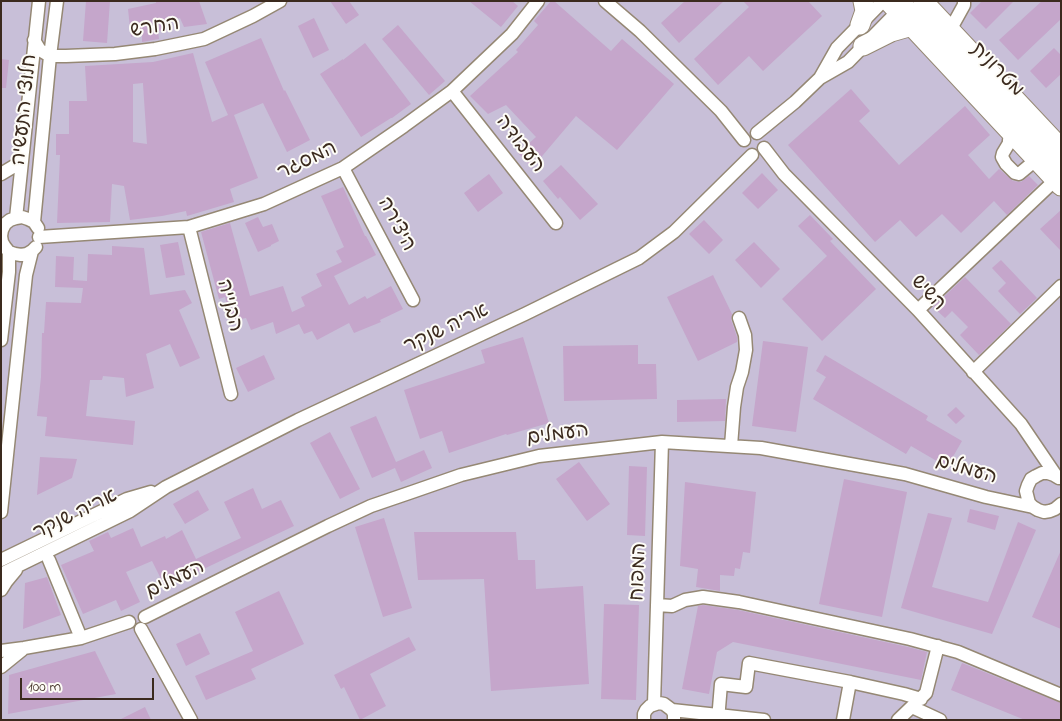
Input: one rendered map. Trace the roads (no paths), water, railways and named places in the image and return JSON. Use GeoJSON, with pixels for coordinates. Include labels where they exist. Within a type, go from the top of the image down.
{"type":"FeatureCollection","features":[{"type":"Feature","properties":{"kind":"highway"},"geometry":{"type":"LineString","coordinates":[[860,24],[865,11],[863,1]]}},
{"type":"Feature","properties":{"kind":"highway"},"geometry":{"type":"LineString","coordinates":[[922,1],[996,72],[1061,148]]}},
{"type":"Feature","properties":{"kind":"highway"},"geometry":{"type":"LineString","coordinates":[[897,3],[912,26],[1056,186]]}},
{"type":"Feature","properties":{"kind":"highway"},"geometry":{"type":"LineString","coordinates":[[863,46],[891,32],[912,26]]}},
{"type":"Feature","properties":{"kind":"street","name":"חלוצי התעשיה"},"geometry":{"type":"LineString","coordinates":[[16,218],[38,1]]}},
{"type":"Feature","properties":{"kind":"street","name":"חלוצי התעשיה"},"geometry":{"type":"LineString","coordinates":[[39,237],[38,228],[34,222],[57,1]]}},
{"type":"Feature","properties":{"kind":"street","name":"החרש"},"geometry":{"type":"LineString","coordinates":[[50,56],[115,54],[155,49],[204,39],[280,1]]}},
{"type":"Feature","properties":{"kind":"street","name":"המסגר"},"geometry":{"type":"LineString","coordinates":[[39,237],[189,227],[264,204],[344,168],[452,91],[512,34],[538,1]]}},
{"type":"Feature","properties":{"kind":"street","name":"השיש"},"geometry":{"type":"LineString","coordinates":[[605,1],[640,32],[721,111],[918,310],[1021,424],[1059,479]]}},
{"type":"Feature","properties":{"kind":"street"},"geometry":{"type":"LineString","coordinates":[[933,1],[996,72],[1061,134]]}},
{"type":"Feature","properties":{"kind":"street"},"geometry":{"type":"LineString","coordinates":[[954,23],[964,1]]}},
{"type":"Feature","properties":{"kind":"street","name":"אריה שנקר"},"geometry":{"type":"LineString","coordinates":[[820,78],[837,48],[860,24],[897,3]]}},
{"type":"Feature","properties":{"kind":"street","name":"אריה שנקר"},"geometry":{"type":"LineString","coordinates":[[1,574],[130,511],[166,487],[298,420],[640,258],[674,232],[726,181],[754,144],[820,78],[848,62],[897,3]]}},
{"type":"Feature","properties":{"kind":"street","name":"מטרונית"},"geometry":{"type":"LineString","coordinates":[[897,3],[1061,166]]}},
{"type":"Feature","properties":{"kind":"street"},"geometry":{"type":"LineString","coordinates":[[912,26],[923,46],[1031,164],[1056,186],[1061,196]]}},
{"type":"Feature","properties":{"kind":"street"},"geometry":{"type":"LineString","coordinates":[[34,40],[40,50],[50,56]]}},
{"type":"Feature","properties":{"kind":"street"},"geometry":{"type":"LineString","coordinates":[[837,48],[838,54],[848,62]]}},
{"type":"Feature","properties":{"kind":"street","name":"העבודה"},"geometry":{"type":"LineString","coordinates":[[452,91],[556,223]]}},
{"type":"Feature","properties":{"kind":"street"},"geometry":{"type":"LineString","coordinates":[[1009,140],[1002,157],[1006,164],[1015,173],[1019,174],[1031,164]]}},
{"type":"Feature","properties":{"kind":"street"},"geometry":{"type":"LineString","coordinates":[[1,174],[21,162]]}},
{"type":"Feature","properties":{"kind":"street","name":"היצירה"},"geometry":{"type":"LineString","coordinates":[[344,168],[413,300]]}},
{"type":"Feature","properties":{"kind":"street"},"geometry":{"type":"LineString","coordinates":[[918,310],[1056,186]]}},
{"type":"Feature","properties":{"kind":"street"},"geometry":{"type":"LineString","coordinates":[[34,222],[22,217],[10,220],[2,230],[2,242],[9,252],[21,255],[32,251],[37,246],[39,237]]}},
{"type":"Feature","properties":{"kind":"street","name":"הבנייה"},"geometry":{"type":"LineString","coordinates":[[189,227],[231,394]]}},
{"type":"Feature","properties":{"kind":"street"},"geometry":{"type":"LineString","coordinates":[[1,512],[26,275],[32,251]]}},
{"type":"Feature","properties":{"kind":"street"},"geometry":{"type":"LineString","coordinates":[[1,340],[9,272],[9,252]]}},
{"type":"Feature","properties":{"kind":"street"},"geometry":{"type":"LineString","coordinates":[[973,372],[1061,286]]}},
{"type":"Feature","properties":{"kind":"street"},"geometry":{"type":"LineString","coordinates":[[731,446],[737,387],[746,350],[745,335],[739,318]]}},
{"type":"Feature","properties":{"kind":"street","name":"העמלים"},"geometry":{"type":"LineString","coordinates":[[1,651],[81,638],[130,622],[131,616],[135,613],[141,613],[143,623],[328,526],[372,506],[461,476],[539,456],[662,442],[762,448],[905,474],[1003,501],[1033,507],[1044,512],[1060,506]]}},
{"type":"Feature","properties":{"kind":"street","name":"המפוח"},"geometry":{"type":"LineString","coordinates":[[654,704],[662,442]]}},
{"type":"Feature","properties":{"kind":"street"},"geometry":{"type":"LineString","coordinates":[[1036,446],[1036,476]]}},
{"type":"Feature","properties":{"kind":"street"},"geometry":{"type":"LineString","coordinates":[[1033,507],[1028,500],[1027,489],[1031,480],[1042,473],[1048,473],[1059,479]]}},
{"type":"Feature","properties":{"kind":"street","name":"אריה שנקר"},"geometry":{"type":"LineString","coordinates":[[1,560],[127,499],[166,487]]}},
{"type":"Feature","properties":{"kind":"street","name":"העמלים"},"geometry":{"type":"LineString","coordinates":[[1003,501],[1027,489]]}},
{"type":"Feature","properties":{"kind":"street"},"geometry":{"type":"LineString","coordinates":[[49,560],[81,638]]}},
{"type":"Feature","properties":{"kind":"street"},"geometry":{"type":"LineString","coordinates":[[1,590],[20,565]]}},
{"type":"Feature","properties":{"kind":"street"},"geometry":{"type":"LineString","coordinates":[[657,605],[672,606],[685,600],[703,597],[739,602],[901,637],[958,652],[1061,695]]}},
{"type":"Feature","properties":{"kind":"street"},"geometry":{"type":"LineString","coordinates":[[143,623],[191,720]]}},
{"type":"Feature","properties":{"kind":"street"},"geometry":{"type":"LineString","coordinates":[[898,720],[926,693],[938,646]]}},
{"type":"Feature","properties":{"kind":"street"},"geometry":{"type":"LineString","coordinates":[[1,667],[24,648]]}},
{"type":"Feature","properties":{"kind":"street"},"geometry":{"type":"LineString","coordinates":[[718,717],[721,684],[746,687],[749,663],[904,694],[940,720]]}},
{"type":"Feature","properties":{"kind":"street"},"geometry":{"type":"LineString","coordinates":[[843,720],[850,682]]}},
{"type":"Feature","properties":{"kind":"street"},"geometry":{"type":"LineString","coordinates":[[644,720],[646,710],[654,704],[664,704],[673,715],[764,720]]}}]}
